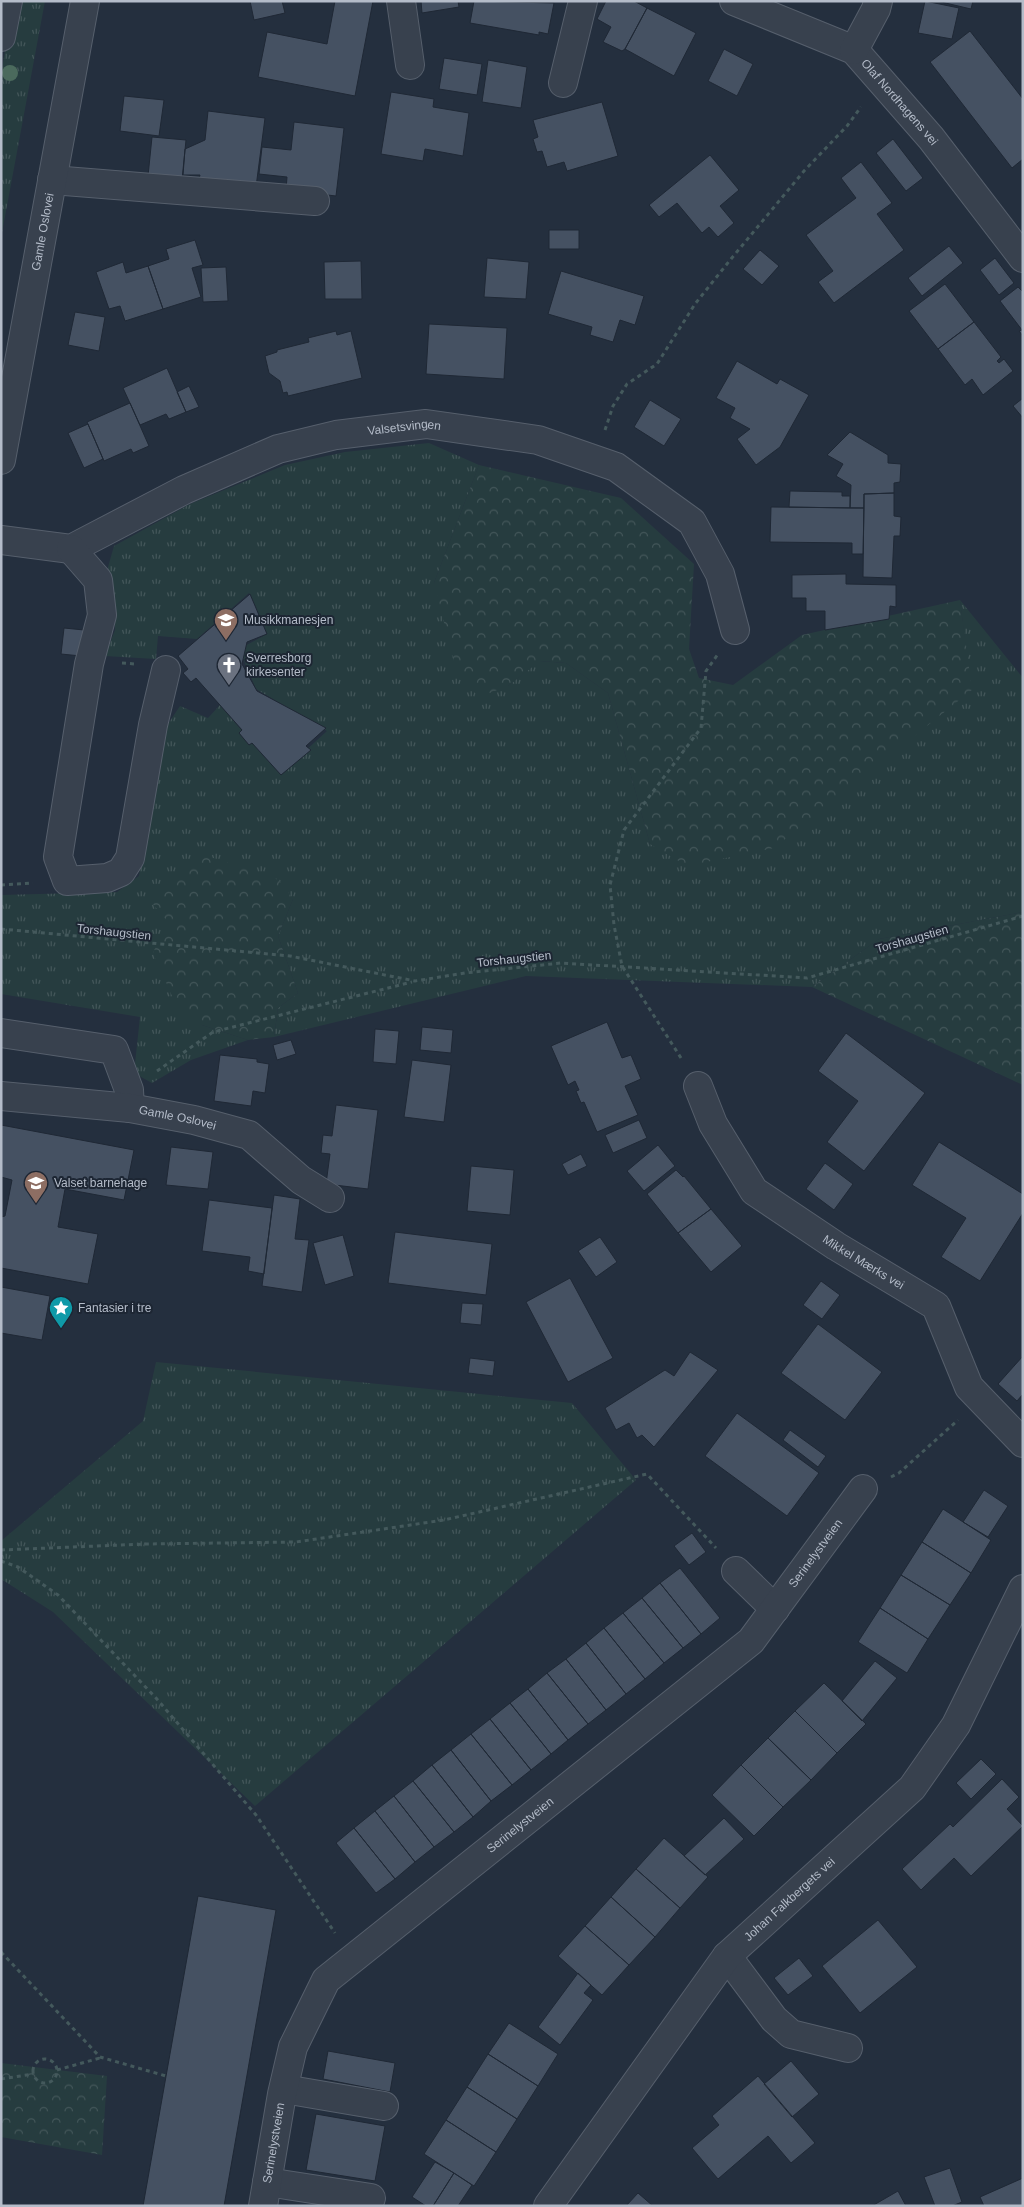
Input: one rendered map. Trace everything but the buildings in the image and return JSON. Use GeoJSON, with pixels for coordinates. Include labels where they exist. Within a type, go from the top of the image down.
{"type":"FeatureCollection","features":[{"type":"Feature","properties":{"kind":"street"},"geometry":{"type":"LineString","coordinates":[[1,37],[8,1]]}},
{"type":"Feature","properties":{"kind":"street","name":"Gamle Oslovei"},"geometry":{"type":"LineString","coordinates":[[1,460],[85,1]]}},
{"type":"Feature","properties":{"kind":"street"},"geometry":{"type":"LineString","coordinates":[[401,1],[410,65]]}},
{"type":"Feature","properties":{"kind":"street"},"geometry":{"type":"LineString","coordinates":[[563,83],[583,1]]}},
{"type":"Feature","properties":{"kind":"street","name":"Olaf Nordhagens vei"},"geometry":{"type":"LineString","coordinates":[[734,1],[854,50],[931,138],[1023,258]]}},
{"type":"Feature","properties":{"kind":"street"},"geometry":{"type":"LineString","coordinates":[[854,50],[876,9],[878,1]]}},
{"type":"Feature","properties":{"kind":"street"},"geometry":{"type":"LineString","coordinates":[[52,180],[315,201]]}},
{"type":"Feature","properties":{"kind":"street","name":"Valsetsvingen"},"geometry":{"type":"LineString","coordinates":[[71,550],[184,490],[278,448],[336,435],[426,424],[538,440],[616,467],[692,522],[720,574],[736,630]]}},
{"type":"Feature","properties":{"kind":"street"},"geometry":{"type":"LineString","coordinates":[[1,540],[71,550],[98,580],[102,615],[89,664],[58,857],[67,881],[106,878],[121,872],[130,858],[153,725],[166,670]]}},
{"type":"Feature","properties":{"kind":"street"},"geometry":{"type":"LineString","coordinates":[[1,1033],[114,1050],[130,1099]]}},
{"type":"Feature","properties":{"kind":"street","name":"Mikkel Mærks vei"},"geometry":{"type":"LineString","coordinates":[[698,1086],[713,1124],[754,1190],[836,1246],[936,1306],[969,1387],[1023,1443]]}},
{"type":"Feature","properties":{"kind":"street","name":"Gamle Oslovei"},"geometry":{"type":"LineString","coordinates":[[1,1096],[130,1099],[194,1120],[249,1135],[301,1180],[330,1198]]}},
{"type":"Feature","properties":{"kind":"street","name":"Serinelystveien"},"geometry":{"type":"LineString","coordinates":[[265,2194],[293,2047],[326,1980],[751,1641],[863,1489]]}},
{"type":"Feature","properties":{"kind":"street"},"geometry":{"type":"LineString","coordinates":[[736,1570],[775,1609]]}},
{"type":"Feature","properties":{"kind":"street","name":"Johan Falkbergets vei"},"geometry":{"type":"LineString","coordinates":[[548,2206],[727,1956],[912,1788],[956,1726],[1023,1589]]}},
{"type":"Feature","properties":{"kind":"street"},"geometry":{"type":"LineString","coordinates":[[727,1956],[774,2019],[791,2034],[848,2048]]}},
{"type":"Feature","properties":{"kind":"street"},"geometry":{"type":"LineString","coordinates":[[284,2089],[384,2106]]}},
{"type":"Feature","properties":{"kind":"street"},"geometry":{"type":"LineString","coordinates":[[265,2194],[371,2198]]}},
{"type":"Feature","properties":{"kind":"path"},"geometry":{"type":"LineString","coordinates":[[598,461],[605,429],[613,406],[627,384],[658,364],[674,341],[695,304],[804,171],[847,126],[881,81]]}},
{"type":"Feature","properties":{"kind":"path"},"geometry":{"type":"LineString","coordinates":[[698,1086],[622,966],[614,925],[610,885],[624,830],[701,728],[706,671],[736,630]]}},
{"type":"Feature","properties":{"kind":"path","name":"Torshaugstien"},"geometry":{"type":"LineString","coordinates":[[1,929],[290,956],[415,981],[464,973],[561,962],[807,978],[1023,916]]}},
{"type":"Feature","properties":{"kind":"path"},"geometry":{"type":"LineString","coordinates":[[130,1099],[213,1032],[415,981]]}},
{"type":"Feature","properties":{"kind":"path"},"geometry":{"type":"LineString","coordinates":[[863,1489],[899,1473],[958,1420]]}},
{"type":"Feature","properties":{"kind":"path"},"geometry":{"type":"LineString","coordinates":[[1,1550],[296,1542],[444,1520],[647,1474],[736,1570]]}},
{"type":"Feature","properties":{"kind":"path"},"geometry":{"type":"LineString","coordinates":[[1,1561],[18,1567],[58,1595],[156,1698],[256,1815],[352,1959]]}},
{"type":"Feature","properties":{"kind":"path"},"geometry":{"type":"LineString","coordinates":[[1,1952],[101,2057],[166,2076]]}},
{"type":"Feature","properties":{"kind":"path"},"geometry":{"type":"LineString","coordinates":[[57,2070],[101,2057]]}},
{"type":"Feature","properties":{"kind":"path"},"geometry":{"type":"LineString","coordinates":[[44,2059],[52,2061],[57,2070],[55,2079],[44,2084],[37,2080],[33,2074],[36,2062],[44,2059]]}},
{"type":"Feature","properties":{"kind":"path"},"geometry":{"type":"LineString","coordinates":[[1,2079],[33,2074]]}},
{"type":"Feature","properties":{"kind":"green space"},"geometry":{"type":"Polygon","coordinates":[[[14,1],[45,1],[1,238],[1,74],[14,1]]]}},
{"type":"Feature","properties":{"kind":"green space"},"geometry":{"type":"Polygon","coordinates":[[[429,443],[479,465],[434,583],[508,686],[539,661],[566,663],[608,693],[650,844],[971,691],[960,600],[1023,678],[1023,912],[879,939],[812,987],[526,976],[274,1037],[278,1008],[298,993],[278,936],[293,899],[167,921],[202,1025],[248,1040],[191,1060],[152,1083],[134,1073],[140,1017],[1,994],[1,895],[117,892],[139,876],[164,730],[180,706],[208,718],[220,705],[280,774],[327,731],[256,689],[239,649],[267,634],[249,593],[197,639],[158,636],[156,659],[105,656],[115,630],[113,589],[108,567],[114,546],[190,504],[285,465],[345,452],[429,443]]]}},
{"type":"Feature","properties":{"kind":"green space"},"geometry":{"type":"Polygon","coordinates":[[[479,465],[621,498],[694,564],[689,649],[699,678],[733,685],[802,635],[960,600],[972,690],[774,848],[687,866],[650,844],[608,693],[566,663],[540,661],[508,686],[479,697],[457,674],[434,583],[479,465]]]}},
{"type":"Feature","properties":{"kind":"green space"},"geometry":{"type":"Polygon","coordinates":[[[204,855],[279,880],[293,899],[278,936],[298,993],[278,1008],[274,1037],[248,1040],[202,1025],[176,1005],[153,953],[167,921],[148,898],[204,855]]]}},
{"type":"Feature","properties":{"kind":"green space"},"geometry":{"type":"Polygon","coordinates":[[[1023,912],[1023,1085],[812,987],[879,939],[1023,912]]]}},
{"type":"Feature","properties":{"kind":"green space"},"geometry":{"type":"Polygon","coordinates":[[[156,1362],[572,1403],[636,1480],[255,1806],[53,1612],[1,1579],[1,1541],[143,1421],[156,1362]]]}},
{"type":"Feature","properties":{"kind":"green space"},"geometry":{"type":"Polygon","coordinates":[[[1,2063],[107,2076],[102,2155],[1,2137],[1,2063]]]}},
{"type":"Feature","properties":{"kind":"place","name":"Musikkmanesjen"},"geometry":{"type":"Point","coordinates":[226,641]}},
{"type":"Feature","properties":{"kind":"place","name":"Sverresborg kirkesenter"},"geometry":{"type":"Point","coordinates":[229,686]}},
{"type":"Feature","properties":{"kind":"place","name":"Valset barnehage"},"geometry":{"type":"Point","coordinates":[36,1204]}},
{"type":"Feature","properties":{"kind":"place","name":"Fantasier i tre"},"geometry":{"type":"Point","coordinates":[61,1329]}}]}
